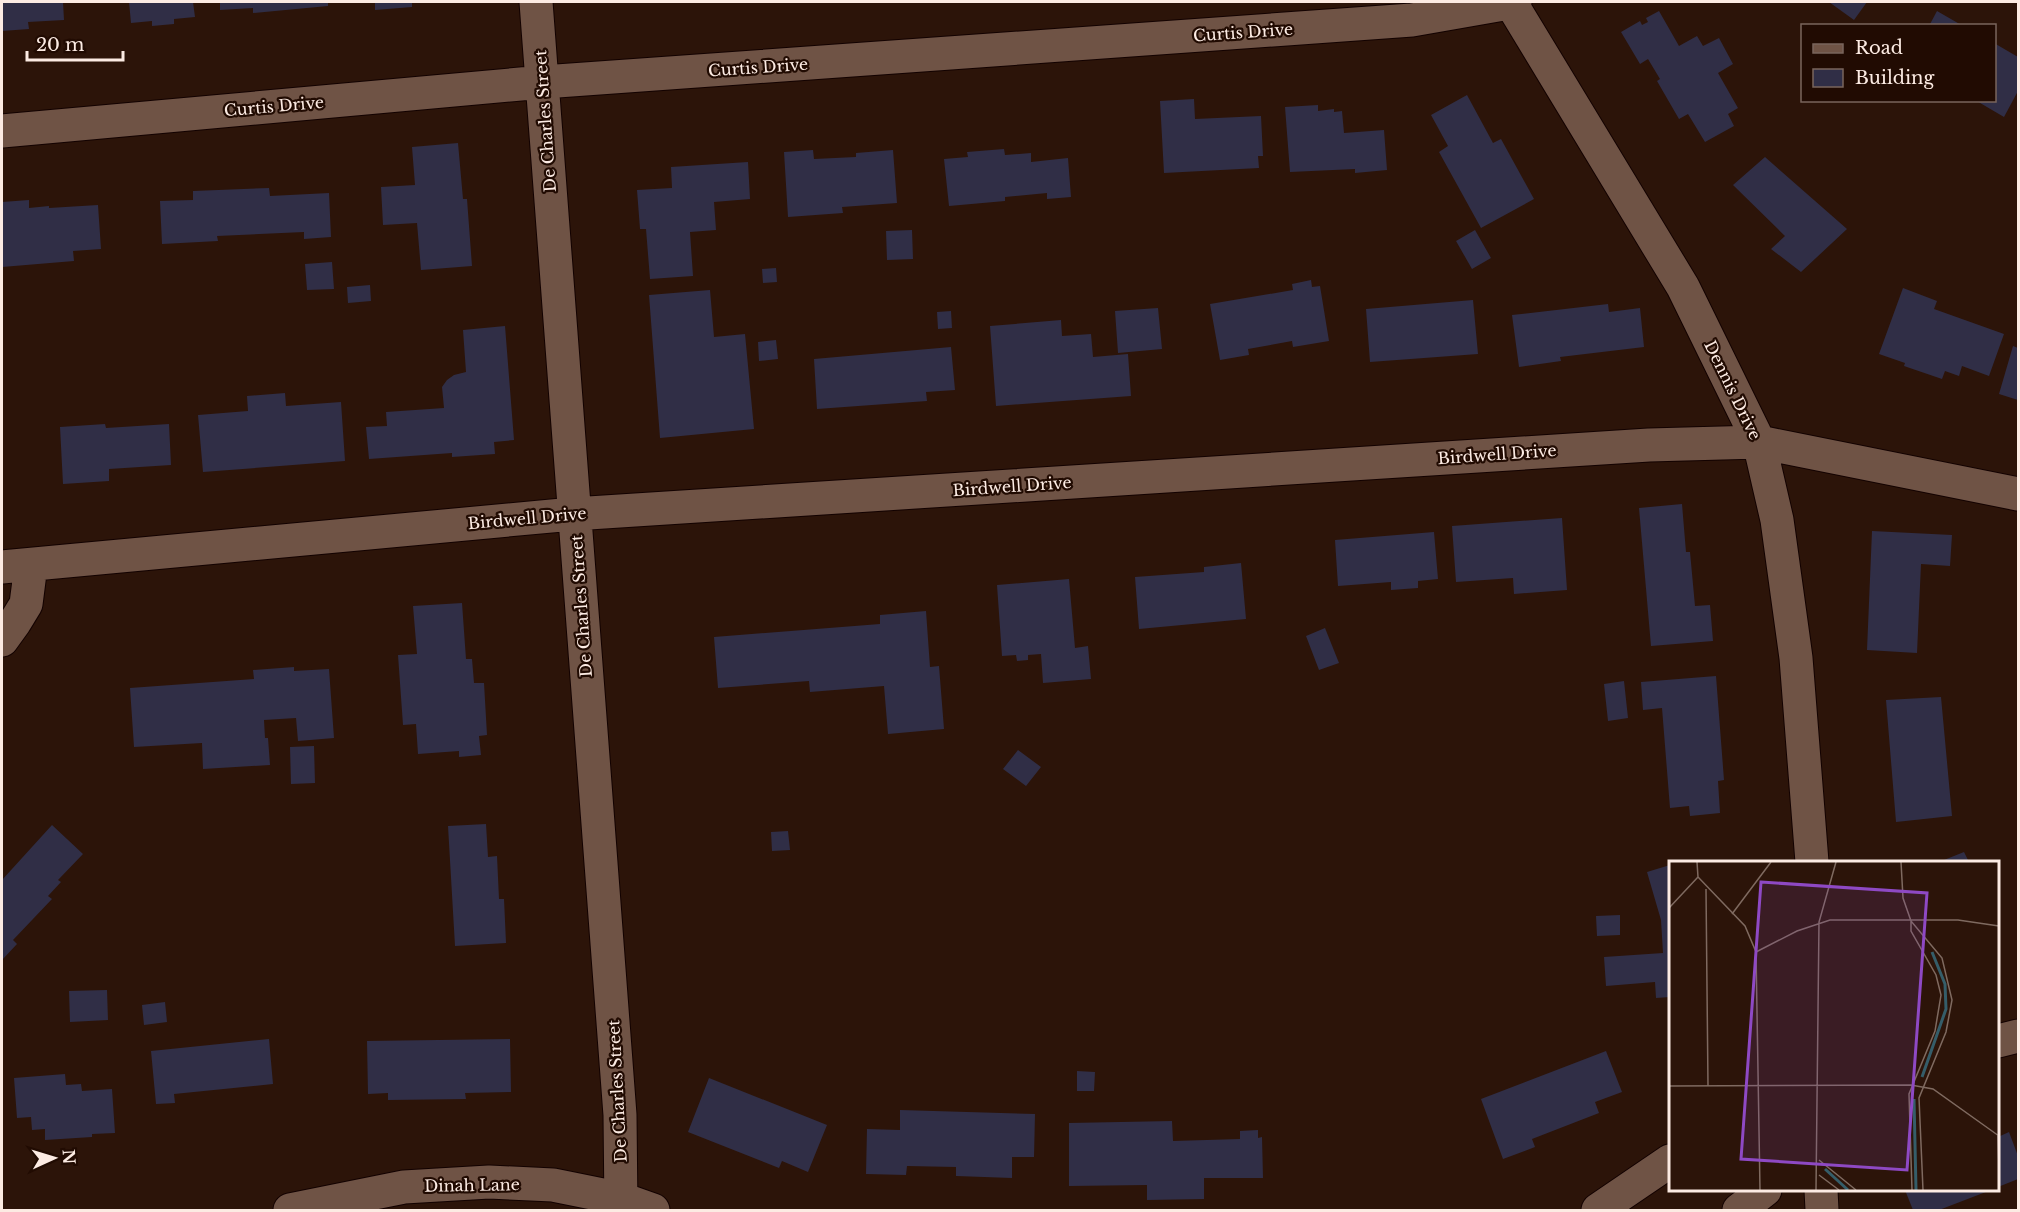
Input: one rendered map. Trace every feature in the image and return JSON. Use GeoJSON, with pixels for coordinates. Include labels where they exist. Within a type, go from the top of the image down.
{"type":"FeatureCollection","features":[{"type":"Feature","properties":{"kind":"street","name":"De Charles Street"},"geometry":{"type":"LineString","coordinates":[[536,2],[620,1115],[621,1205]]}},
{"type":"Feature","properties":{"kind":"street","name":"Curtis Drive"},"geometry":{"type":"LineString","coordinates":[[2,131],[543,82],[1412,20],[1513,2]]}},
{"type":"Feature","properties":{"kind":"street","name":"Dennis Drive"},"geometry":{"type":"LineString","coordinates":[[1513,2],[1683,287],[1759,442],[1778,520],[1796,658],[1812,861]]}},
{"type":"Feature","properties":{"kind":"street","name":"Birdwell Drive"},"geometry":{"type":"LineString","coordinates":[[16,566],[573,514],[1649,445],[1759,442],[2019,494]]}},
{"type":"Feature","properties":{"kind":"street"},"geometry":{"type":"LineString","coordinates":[[2,640],[26,604],[16,566]]}},
{"type":"Feature","properties":{"kind":"street"},"geometry":{"type":"LineString","coordinates":[[1999,1041],[2019,1036]]}},
{"type":"Feature","properties":{"kind":"street"},"geometry":{"type":"LineString","coordinates":[[1598,1210],[1669,1162]]}},
{"type":"Feature","properties":{"kind":"street","name":"Dinah Lane"},"geometry":{"type":"LineString","coordinates":[[290,1210],[404,1187],[489,1182],[553,1185],[621,1205],[653,1210]]}},
{"type":"Feature","properties":{"kind":"street"},"geometry":{"type":"LineString","coordinates":[[1739,1210],[1765,1191]]}},
{"type":"Feature","properties":{"kind":"street"},"geometry":{"type":"LineString","coordinates":[[1821,1191],[1822,1210]]}},
{"type":"Feature","properties":{"kind":"building"},"geometry":{"type":"Polygon","coordinates":[[[2,2],[63,2],[64,20],[28,22],[29,29],[2,31],[2,2]]]}},
{"type":"Feature","properties":{"kind":"building"},"geometry":{"type":"Polygon","coordinates":[[[129,2],[193,2],[195,17],[174,19],[174,24],[152,26],[152,21],[131,23],[129,2]]]}},
{"type":"Feature","properties":{"kind":"building"},"geometry":{"type":"Polygon","coordinates":[[[220,2],[328,2],[328,6],[253,13],[253,8],[220,10],[220,2]]]}},
{"type":"Feature","properties":{"kind":"building"},"geometry":{"type":"Polygon","coordinates":[[[375,2],[412,2],[412,7],[375,10],[375,2]]]}},
{"type":"Feature","properties":{"kind":"building"},"geometry":{"type":"Polygon","coordinates":[[[1829,2],[1867,2],[1854,20],[1829,2]]]}},
{"type":"Feature","properties":{"kind":"building"},"geometry":{"type":"Polygon","coordinates":[[[1659,11],[1679,46],[1697,36],[1703,46],[1719,38],[1733,64],[1718,73],[1738,108],[1728,114],[1734,126],[1705,142],[1688,114],[1679,119],[1657,81],[1660,79],[1648,59],[1640,64],[1621,32],[1640,21],[1642,25],[1648,22],[1646,18],[1659,11]]]}},
{"type":"Feature","properties":{"kind":"building"},"geometry":{"type":"Polygon","coordinates":[[[1937,11],[1960,24],[1930,24],[1937,11]]]}},
{"type":"Feature","properties":{"kind":"building"},"geometry":{"type":"Polygon","coordinates":[[[1996,44],[2018,57],[2018,91],[2004,117],[1978,102],[1996,102],[1996,44]]]}},
{"type":"Feature","properties":{"kind":"building"},"geometry":{"type":"Polygon","coordinates":[[[1467,95],[1493,143],[1501,139],[1534,199],[1481,228],[1439,152],[1448,146],[1431,115],[1467,95]]]}},
{"type":"Feature","properties":{"kind":"building"},"geometry":{"type":"Polygon","coordinates":[[[1194,99],[1195,119],[1261,116],[1263,156],[1258,156],[1259,168],[1164,173],[1160,101],[1194,99]]]}},
{"type":"Feature","properties":{"kind":"building"},"geometry":{"type":"Polygon","coordinates":[[[1318,105],[1318,111],[1334,109],[1334,112],[1342,111],[1344,133],[1384,130],[1387,170],[1355,173],[1355,169],[1290,172],[1285,107],[1318,105]]]}},
{"type":"Feature","properties":{"kind":"building"},"geometry":{"type":"Polygon","coordinates":[[[458,143],[463,199],[467,199],[472,266],[421,270],[417,223],[383,225],[381,187],[415,185],[412,147],[458,143]]]}},
{"type":"Feature","properties":{"kind":"building"},"geometry":{"type":"Polygon","coordinates":[[[1004,149],[1005,155],[1031,153],[1031,162],[1068,158],[1071,197],[1047,199],[1047,193],[1005,197],[1005,201],[949,206],[944,159],[968,157],[967,152],[1004,149]]]}},
{"type":"Feature","properties":{"kind":"building"},"geometry":{"type":"Polygon","coordinates":[[[813,150],[814,159],[856,157],[856,153],[893,150],[897,203],[842,207],[843,213],[788,217],[784,152],[813,150]]]}},
{"type":"Feature","properties":{"kind":"building"},"geometry":{"type":"Polygon","coordinates":[[[1765,157],[1847,229],[1801,272],[1771,249],[1785,236],[1733,185],[1765,157]]]}},
{"type":"Feature","properties":{"kind":"building"},"geometry":{"type":"Polygon","coordinates":[[[748,162],[750,199],[714,202],[716,230],[690,232],[693,276],[650,279],[646,229],[640,229],[637,190],[672,188],[671,167],[748,162]]]}},
{"type":"Feature","properties":{"kind":"building"},"geometry":{"type":"Polygon","coordinates":[[[269,188],[270,196],[329,193],[331,237],[304,239],[304,232],[217,236],[218,241],[162,244],[160,201],[193,200],[193,191],[269,188]]]}},
{"type":"Feature","properties":{"kind":"building"},"geometry":{"type":"Polygon","coordinates":[[[29,200],[29,208],[98,205],[101,249],[73,251],[74,261],[2,267],[2,202],[29,200]]]}},
{"type":"Feature","properties":{"kind":"building"},"geometry":{"type":"Polygon","coordinates":[[[912,230],[913,259],[887,260],[886,231],[912,230]]]}},
{"type":"Feature","properties":{"kind":"building"},"geometry":{"type":"Polygon","coordinates":[[[1475,230],[1491,258],[1472,269],[1456,241],[1475,230]]]}},
{"type":"Feature","properties":{"kind":"building"},"geometry":{"type":"Polygon","coordinates":[[[332,262],[334,289],[307,290],[305,264],[332,262]]]}},
{"type":"Feature","properties":{"kind":"building"},"geometry":{"type":"Polygon","coordinates":[[[776,268],[777,282],[763,283],[762,269],[776,268]]]}},
{"type":"Feature","properties":{"kind":"building"},"geometry":{"type":"Polygon","coordinates":[[[1311,280],[1312,287],[1320,286],[1329,341],[1293,347],[1292,341],[1248,349],[1249,355],[1220,360],[1210,304],[1293,290],[1292,284],[1311,280]]]}},
{"type":"Feature","properties":{"kind":"building"},"geometry":{"type":"Polygon","coordinates":[[[370,285],[371,301],[348,303],[347,287],[370,285]]]}},
{"type":"Feature","properties":{"kind":"building"},"geometry":{"type":"Polygon","coordinates":[[[1903,288],[1937,301],[1934,309],[2004,334],[1989,376],[1962,366],[1959,376],[1945,371],[1942,379],[1904,366],[1905,363],[1879,354],[1903,288]]]}},
{"type":"Feature","properties":{"kind":"building"},"geometry":{"type":"Polygon","coordinates":[[[710,290],[714,337],[745,334],[754,429],[660,438],[649,295],[710,290]]]}},
{"type":"Feature","properties":{"kind":"building"},"geometry":{"type":"Polygon","coordinates":[[[1473,300],[1478,354],[1370,362],[1366,309],[1473,300]]]}},
{"type":"Feature","properties":{"kind":"building"},"geometry":{"type":"Polygon","coordinates":[[[1608,304],[1609,312],[1640,308],[1644,347],[1560,357],[1561,361],[1519,367],[1512,315],[1608,304]]]}},
{"type":"Feature","properties":{"kind":"building"},"geometry":{"type":"Polygon","coordinates":[[[1158,308],[1162,349],[1118,353],[1115,311],[1158,308]]]}},
{"type":"Feature","properties":{"kind":"building"},"geometry":{"type":"Polygon","coordinates":[[[951,311],[952,328],[938,329],[937,312],[951,311]]]}},
{"type":"Feature","properties":{"kind":"building"},"geometry":{"type":"Polygon","coordinates":[[[1061,320],[1062,336],[1091,334],[1093,357],[1128,354],[1131,396],[996,406],[990,326],[1061,320]]]}},
{"type":"Feature","properties":{"kind":"building"},"geometry":{"type":"Polygon","coordinates":[[[505,326],[514,440],[494,442],[495,454],[452,457],[452,453],[369,459],[366,427],[387,426],[386,412],[444,408],[442,387],[454,375],[466,372],[463,330],[505,326]]]}},
{"type":"Feature","properties":{"kind":"building"},"geometry":{"type":"Polygon","coordinates":[[[776,340],[778,359],[759,361],[758,342],[776,340]]]}},
{"type":"Feature","properties":{"kind":"building"},"geometry":{"type":"Polygon","coordinates":[[[2013,346],[2018,348],[2018,400],[1999,394],[2013,346]]]}},
{"type":"Feature","properties":{"kind":"building"},"geometry":{"type":"Polygon","coordinates":[[[951,347],[955,390],[926,392],[927,401],[817,409],[814,359],[951,347]]]}},
{"type":"Feature","properties":{"kind":"building"},"geometry":{"type":"Polygon","coordinates":[[[285,393],[286,406],[341,402],[345,461],[203,472],[198,415],[248,411],[247,396],[285,393]]]}},
{"type":"Feature","properties":{"kind":"building"},"geometry":{"type":"Polygon","coordinates":[[[105,424],[106,428],[169,424],[171,465],[109,469],[109,481],[63,484],[60,427],[105,424]]]}},
{"type":"Feature","properties":{"kind":"building"},"geometry":{"type":"Polygon","coordinates":[[[1682,504],[1686,552],[1690,552],[1695,606],[1710,605],[1713,641],[1651,646],[1639,508],[1682,504]]]}},
{"type":"Feature","properties":{"kind":"building"},"geometry":{"type":"Polygon","coordinates":[[[1562,518],[1567,590],[1514,594],[1513,578],[1456,582],[1452,526],[1562,518]]]}},
{"type":"Feature","properties":{"kind":"building"},"geometry":{"type":"Polygon","coordinates":[[[1872,531],[1952,535],[1950,566],[1921,564],[1917,653],[1867,650],[1872,531]]]}},
{"type":"Feature","properties":{"kind":"building"},"geometry":{"type":"Polygon","coordinates":[[[1434,532],[1438,579],[1418,581],[1418,588],[1391,590],[1391,582],[1338,586],[1335,540],[1434,532]]]}},
{"type":"Feature","properties":{"kind":"building"},"geometry":{"type":"Polygon","coordinates":[[[1241,563],[1246,619],[1139,629],[1135,577],[1204,572],[1204,567],[1241,563]]]}},
{"type":"Feature","properties":{"kind":"building"},"geometry":{"type":"Polygon","coordinates":[[[1069,579],[1075,648],[1088,646],[1091,679],[1043,683],[1041,654],[1028,655],[1028,660],[1017,661],[1016,655],[1002,656],[997,585],[1069,579]]]}},
{"type":"Feature","properties":{"kind":"building"},"geometry":{"type":"Polygon","coordinates":[[[462,603],[466,659],[472,659],[474,683],[484,683],[487,735],[479,736],[481,755],[459,757],[459,751],[418,754],[416,724],[403,725],[398,655],[417,654],[413,606],[462,603]]]}},
{"type":"Feature","properties":{"kind":"building"},"geometry":{"type":"Polygon","coordinates":[[[926,611],[930,667],[939,666],[944,729],[888,734],[884,686],[810,692],[809,681],[718,688],[714,637],[880,624],[880,615],[926,611]]]}},
{"type":"Feature","properties":{"kind":"building"},"geometry":{"type":"Polygon","coordinates":[[[1325,628],[1339,663],[1319,670],[1306,636],[1325,628]]]}},
{"type":"Feature","properties":{"kind":"building"},"geometry":{"type":"Polygon","coordinates":[[[294,667],[294,671],[329,669],[334,738],[298,741],[296,718],[264,720],[270,765],[203,769],[202,743],[134,747],[130,688],[254,679],[253,670],[294,667]]]}},
{"type":"Feature","properties":{"kind":"building"},"geometry":{"type":"Polygon","coordinates":[[[1716,676],[1724,780],[1718,781],[1720,813],[1690,816],[1689,806],[1670,808],[1662,708],[1643,710],[1641,682],[1716,676]]]}},
{"type":"Feature","properties":{"kind":"building"},"geometry":{"type":"Polygon","coordinates":[[[1624,681],[1628,718],[1608,721],[1604,684],[1624,681]]]}},
{"type":"Feature","properties":{"kind":"building"},"geometry":{"type":"Polygon","coordinates":[[[1941,697],[1952,816],[1896,822],[1886,700],[1941,697]]]}},
{"type":"Feature","properties":{"kind":"building"},"geometry":{"type":"Polygon","coordinates":[[[314,746],[315,783],[291,784],[290,747],[314,746]]]}},
{"type":"Feature","properties":{"kind":"building"},"geometry":{"type":"Polygon","coordinates":[[[1018,750],[1041,767],[1026,786],[1003,769],[1018,750]]]}},
{"type":"Feature","properties":{"kind":"building"},"geometry":{"type":"Polygon","coordinates":[[[486,824],[488,857],[497,856],[499,899],[504,899],[506,943],[455,946],[448,826],[486,824]]]}},
{"type":"Feature","properties":{"kind":"building"},"geometry":{"type":"Polygon","coordinates":[[[52,825],[83,854],[58,880],[61,882],[48,896],[52,899],[13,940],[17,944],[2,960],[2,880],[52,825]]]}},
{"type":"Feature","properties":{"kind":"building"},"geometry":{"type":"Polygon","coordinates":[[[788,831],[790,850],[772,851],[771,832],[788,831]]]}},
{"type":"Feature","properties":{"kind":"building"},"geometry":{"type":"Polygon","coordinates":[[[1964,852],[1968,861],[1942,861],[1964,852]]]}},
{"type":"Feature","properties":{"kind":"building"},"geometry":{"type":"Polygon","coordinates":[[[1669,865],[1669,997],[1656,998],[1655,982],[1606,986],[1604,957],[1663,953],[1661,920],[1647,872],[1669,865]]]}},
{"type":"Feature","properties":{"kind":"building"},"geometry":{"type":"Polygon","coordinates":[[[1620,915],[1620,935],[1597,936],[1596,916],[1620,915]]]}},
{"type":"Feature","properties":{"kind":"building"},"geometry":{"type":"Polygon","coordinates":[[[107,990],[108,1020],[70,1022],[69,991],[107,990]]]}},
{"type":"Feature","properties":{"kind":"building"},"geometry":{"type":"Polygon","coordinates":[[[165,1002],[167,1022],[144,1025],[142,1005],[165,1002]]]}},
{"type":"Feature","properties":{"kind":"building"},"geometry":{"type":"Polygon","coordinates":[[[269,1039],[273,1084],[174,1094],[175,1103],[156,1104],[151,1051],[269,1039]]]}},
{"type":"Feature","properties":{"kind":"building"},"geometry":{"type":"Polygon","coordinates":[[[510,1039],[511,1092],[465,1093],[466,1099],[388,1100],[388,1093],[368,1094],[367,1041],[510,1039]]]}},
{"type":"Feature","properties":{"kind":"building"},"geometry":{"type":"Polygon","coordinates":[[[1606,1051],[1622,1092],[1595,1102],[1599,1113],[1532,1139],[1535,1147],[1503,1159],[1481,1099],[1606,1051]]]}},
{"type":"Feature","properties":{"kind":"building"},"geometry":{"type":"Polygon","coordinates":[[[1077,1071],[1095,1072],[1094,1091],[1077,1091],[1077,1071]]]}},
{"type":"Feature","properties":{"kind":"building"},"geometry":{"type":"Polygon","coordinates":[[[65,1074],[66,1085],[81,1084],[82,1091],[112,1089],[115,1133],[45,1140],[45,1129],[32,1130],[31,1117],[17,1118],[14,1078],[65,1074]]]}},
{"type":"Feature","properties":{"kind":"building"},"geometry":{"type":"Polygon","coordinates":[[[709,1078],[827,1125],[808,1172],[782,1161],[779,1168],[688,1132],[709,1078]]]}},
{"type":"Feature","properties":{"kind":"building"},"geometry":{"type":"Polygon","coordinates":[[[900,1110],[1035,1114],[1034,1157],[1012,1157],[1012,1178],[956,1176],[956,1167],[907,1166],[906,1175],[866,1174],[867,1129],[900,1130],[900,1110]]]}},
{"type":"Feature","properties":{"kind":"building"},"geometry":{"type":"Polygon","coordinates":[[[1172,1121],[1173,1141],[1240,1139],[1240,1131],[1258,1130],[1258,1138],[1262,1137],[1263,1178],[1204,1178],[1204,1199],[1147,1200],[1147,1185],[1069,1186],[1069,1123],[1172,1121]]]}},
{"type":"Feature","properties":{"kind":"building"},"geometry":{"type":"Polygon","coordinates":[[[2009,1132],[2018,1156],[2018,1179],[1999,1187],[1999,1137],[2009,1132]]]}},
{"type":"Feature","properties":{"kind":"building"},"geometry":{"type":"Polygon","coordinates":[[[1905,1191],[1988,1191],[1939,1210],[1913,1210],[1905,1191]]]}}]}
